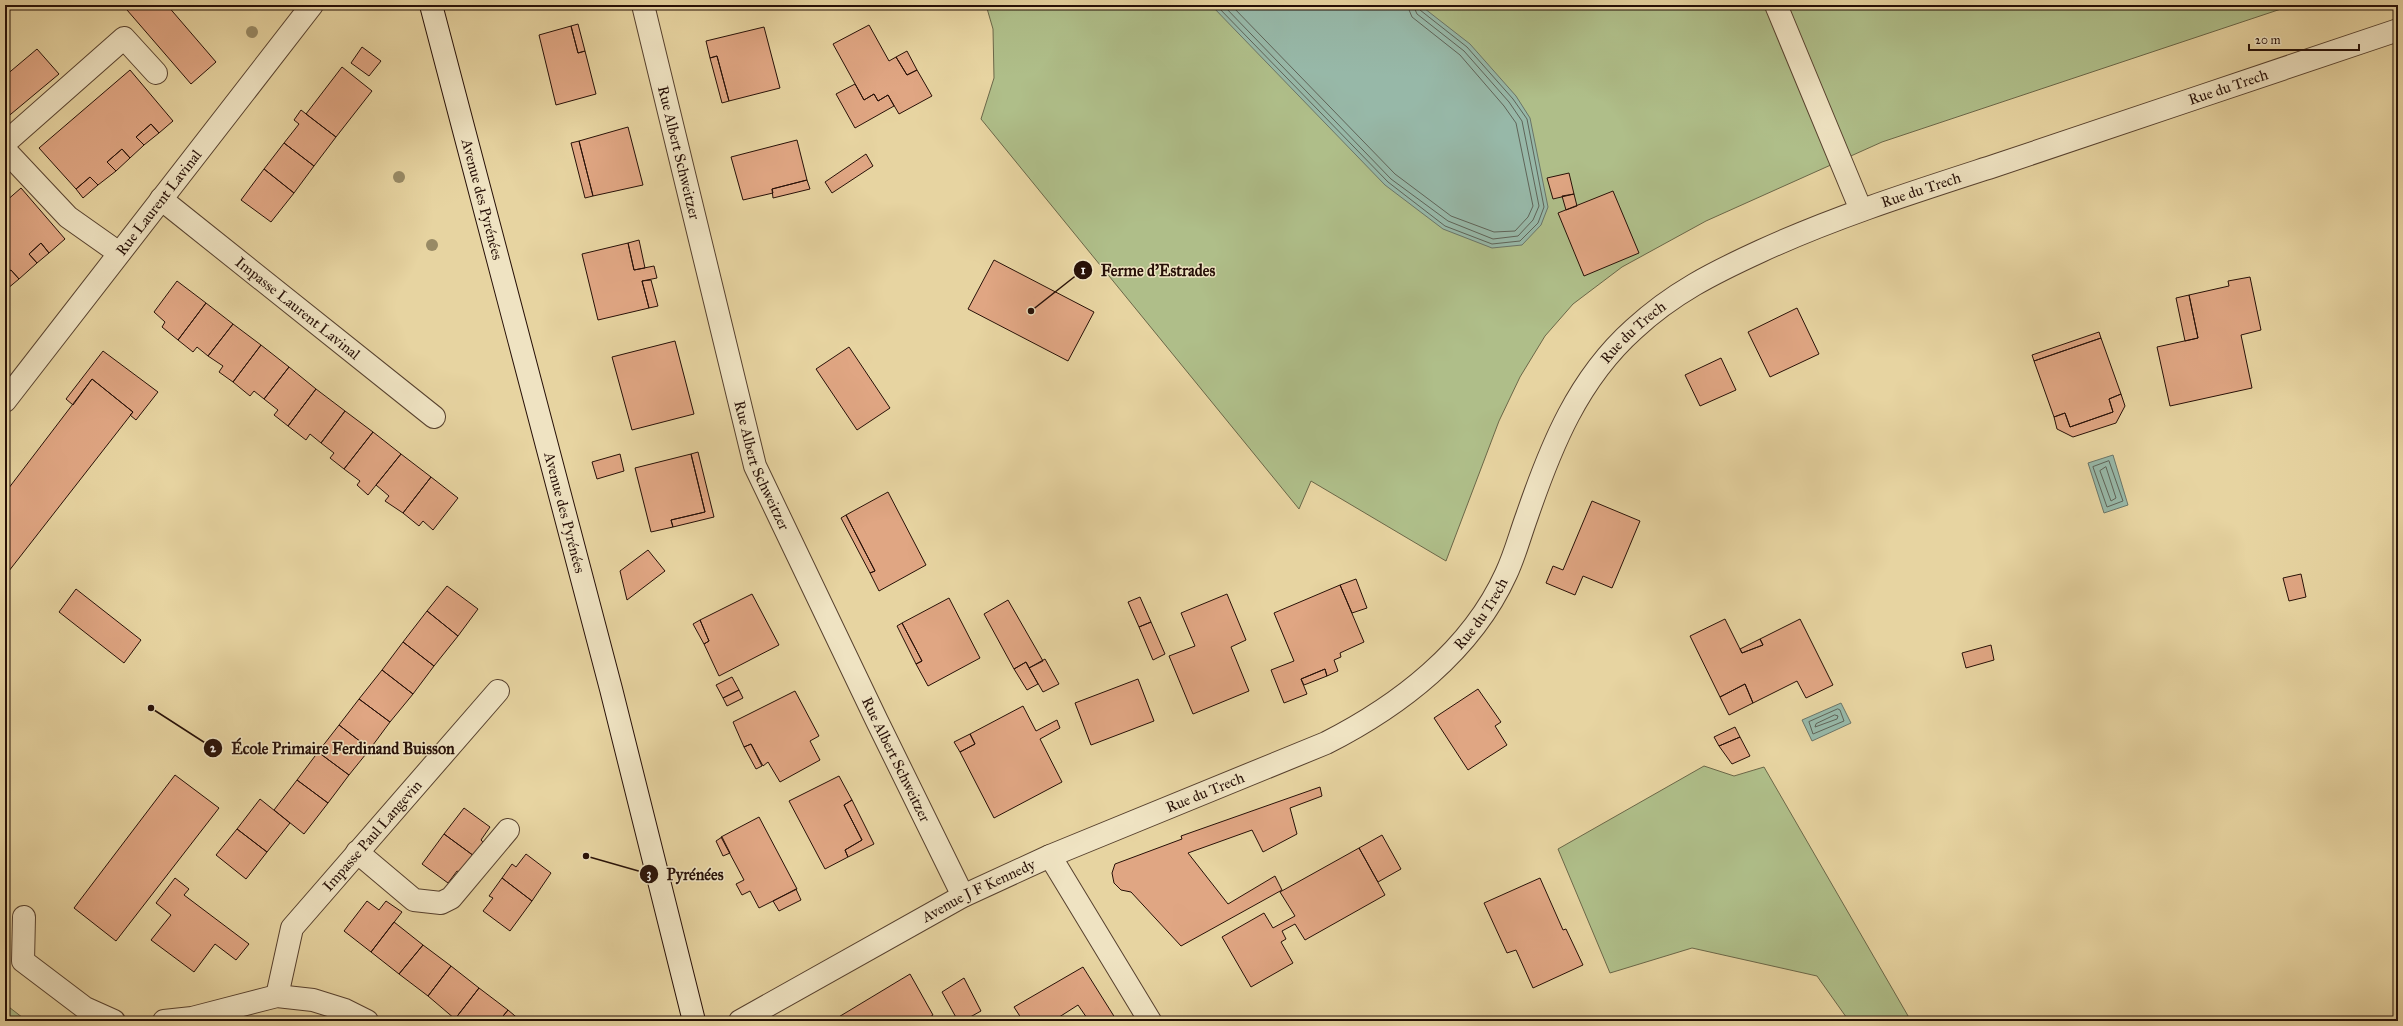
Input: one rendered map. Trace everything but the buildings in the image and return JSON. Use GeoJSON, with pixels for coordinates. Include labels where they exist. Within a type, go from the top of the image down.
{"type":"FeatureCollection","features":[{"type":"Feature","properties":{"kind":"street","name":"Rue Laurent Lavinal"},"geometry":{"type":"LineString","coordinates":[[5,401],[312,5]]}},
{"type":"Feature","properties":{"kind":"street","name":"Avenue des Pyrénées"},"geometry":{"type":"LineString","coordinates":[[431,5],[613,697],[694,1021]]}},
{"type":"Feature","properties":{"kind":"street","name":"Rue Albert Schweitzer"},"geometry":{"type":"LineString","coordinates":[[643,5],[755,466],[876,721],[963,896]]}},
{"type":"Feature","properties":{"kind":"street"},"geometry":{"type":"LineString","coordinates":[[1776,5],[1862,210]]}},
{"type":"Feature","properties":{"kind":"street","name":"Rue du Trech"},"geometry":{"type":"LineString","coordinates":[[1050,856],[1326,743],[1364,723],[1409,693],[1461,642],[1486,608],[1506,574],[1559,430],[1577,398],[1613,350],[1634,328],[1675,295],[1718,270],[1833,219],[2398,30]]}},
{"type":"Feature","properties":{"kind":"street"},"geometry":{"type":"LineString","coordinates":[[5,143],[124,38],[156,73]]}},
{"type":"Feature","properties":{"kind":"street"},"geometry":{"type":"LineString","coordinates":[[5,150],[68,217],[119,253]]}},
{"type":"Feature","properties":{"kind":"street","name":"Impasse Laurent Lavinal"},"geometry":{"type":"LineString","coordinates":[[161,199],[434,417]]}},
{"type":"Feature","properties":{"kind":"street","name":"Impasse Paul Langevin"},"geometry":{"type":"LineString","coordinates":[[277,996],[292,928],[498,692]]}},
{"type":"Feature","properties":{"kind":"street"},"geometry":{"type":"LineString","coordinates":[[357,852],[414,900],[441,903],[451,898],[508,830]]}},
{"type":"Feature","properties":{"kind":"street","name":"Avenue J F Kennedy"},"geometry":{"type":"LineString","coordinates":[[740,1021],[963,896],[1050,856],[1150,1021]]}},
{"type":"Feature","properties":{"kind":"street"},"geometry":{"type":"LineString","coordinates":[[24,917],[23,962],[85,1008],[114,1021]]}},
{"type":"Feature","properties":{"kind":"street"},"geometry":{"type":"LineString","coordinates":[[164,1021],[192,1018],[277,996],[313,1000],[345,1010],[368,1021]]}},
{"type":"Feature","properties":{"kind":"green space"},"geometry":{"type":"Polygon","coordinates":[[[986,5],[2293,5],[1882,142],[1706,221],[1622,267],[1573,304],[1545,336],[1520,377],[1499,421],[1446,561],[1311,481],[1299,509],[981,119],[994,78],[993,29],[986,5]]]}},
{"type":"Feature","properties":{"kind":"green space"},"geometry":{"type":"Polygon","coordinates":[[[1704,766],[1734,776],[1764,767],[1911,1021],[1849,1021],[1817,976],[1692,948],[1610,973],[1558,849],[1704,766]]]}},
{"type":"Feature","properties":{"kind":"green space"},"geometry":{"type":"Polygon","coordinates":[[[5,1004],[27,1021],[5,1021],[5,1004]]]}},
{"type":"Feature","properties":{"kind":"water"},"geometry":{"type":"Polygon","coordinates":[[[1211,5],[1420,5],[1470,44],[1516,96],[1530,118],[1548,207],[1541,225],[1522,245],[1492,248],[1443,229],[1385,185],[1211,5]]]}},
{"type":"Feature","properties":{"kind":"water"},"geometry":{"type":"Polygon","coordinates":[[[2113,455],[2128,505],[2104,513],[2088,463],[2113,455]]]}},
{"type":"Feature","properties":{"kind":"water"},"geometry":{"type":"Polygon","coordinates":[[[1841,703],[1851,723],[1812,741],[1802,720],[1841,703]]]}},
{"type":"Feature","properties":{"kind":"place","name":"Ferme d’Estrades"},"geometry":{"type":"Point","coordinates":[1031,311]}},
{"type":"Feature","properties":{"kind":"place","name":"École Primaire Ferdinand Buisson"},"geometry":{"type":"Point","coordinates":[151,708]}},
{"type":"Feature","properties":{"kind":"place","name":"Pyrénées"},"geometry":{"type":"Point","coordinates":[586,856]}}]}
